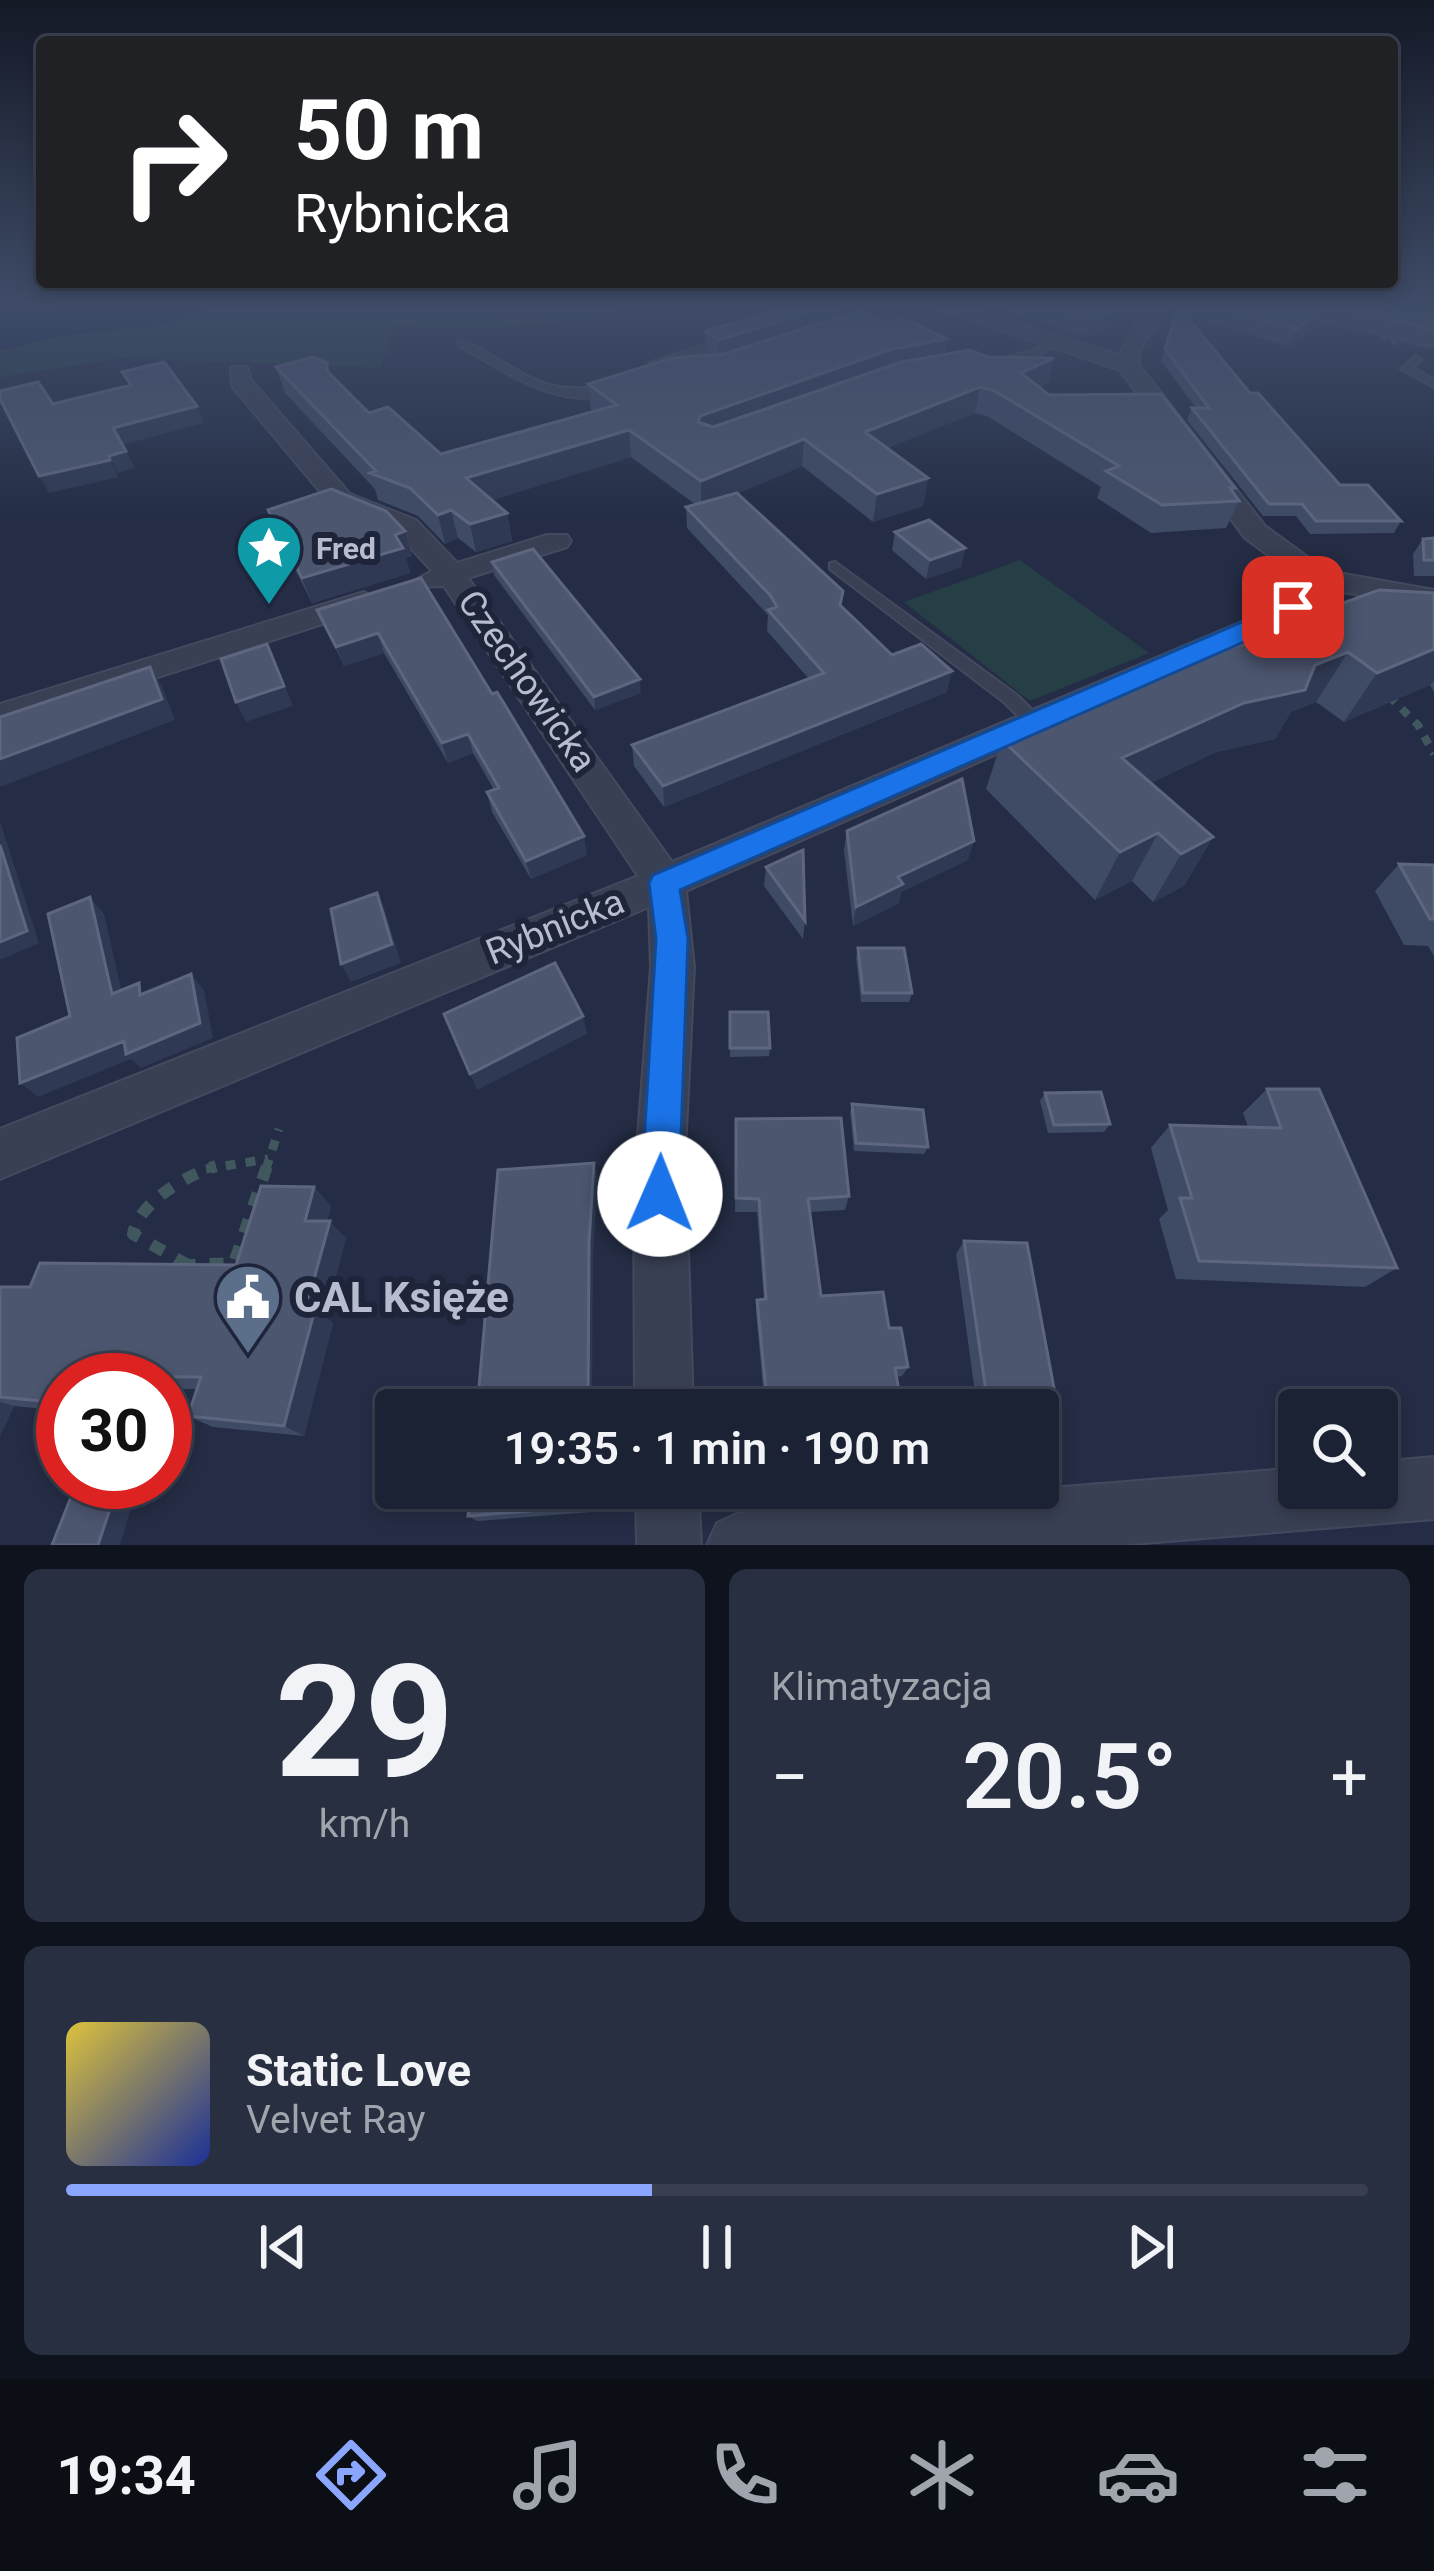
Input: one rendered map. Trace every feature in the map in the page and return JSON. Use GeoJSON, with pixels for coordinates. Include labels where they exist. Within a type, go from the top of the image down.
{"type":"FeatureCollection","features":[{"type":"Feature","properties":{"kind":"street"},"geometry":{"type":"LineString","coordinates":[[239,378],[341,500],[406,526],[452,574],[557,541]]}},
{"type":"Feature","properties":{"kind":"street"},"geometry":{"type":"LineString","coordinates":[[1139,378],[1255,532],[1319,579],[1386,586],[1434,599]]}},
{"type":"Feature","properties":{"kind":"street","name":"Czechowicka"},"geometry":{"type":"LineString","coordinates":[[0,716],[452,574],[664,883]]}},
{"type":"Feature","properties":{"kind":"street","name":"Rybnicka"},"geometry":{"type":"LineString","coordinates":[[0,1154],[664,883],[1280,616],[1319,579]]}},
{"type":"Feature","properties":{"kind":"street"},"geometry":{"type":"LineString","coordinates":[[663,1389],[661,1110],[672,939],[664,883]]}},
{"type":"Feature","properties":{"kind":"street"},"geometry":{"type":"LineString","coordinates":[[739,1545],[1434,1488]]}},
{"type":"Feature","properties":{"kind":"street"},"geometry":{"type":"LineString","coordinates":[[668,1509],[669,1545]]}},
{"type":"Feature","properties":{"kind":"lane"},"geometry":{"type":"LineString","coordinates":[[517,378],[526,384],[587,394],[626,389]]}},
{"type":"Feature","properties":{"kind":"lane"},"geometry":{"type":"LineString","coordinates":[[835,566],[924,630],[1034,722]]}},
{"type":"Feature","properties":{"kind":"path"},"geometry":{"type":"LineString","coordinates":[[1379,690],[1418,725],[1434,754]]}},
{"type":"Feature","properties":{"kind":"path"},"geometry":{"type":"LineString","coordinates":[[268,1159],[224,1161],[197,1169],[135,1223],[133,1234],[188,1265],[234,1263],[278,1129]]}},
{"type":"Feature","properties":{"kind":"path"},"geometry":{"type":"LineString","coordinates":[[181,1284],[188,1265]]}},
{"type":"Feature","properties":{"kind":"shaded area"},"geometry":{"type":"Polygon","coordinates":[[[1020,560],[1149,653],[1030,701],[904,602],[1020,560]]]}},
{"type":"Feature","properties":{"kind":"building"},"geometry":{"type":"Polygon","coordinates":[[[126,378],[176,378],[197,406],[113,428],[126,451],[109,456],[110,460],[39,476],[0,399],[0,391],[38,382],[53,404],[131,385],[126,378]]]}},
{"type":"Feature","properties":{"kind":"building"},"geometry":{"type":"Polygon","coordinates":[[[287,378],[334,378],[369,413],[388,407],[441,454],[617,405],[588,384],[607,378],[809,378],[700,416],[698,422],[713,427],[854,378],[1027,378],[1049,395],[1161,394],[1235,488],[1230,488],[1239,501],[1162,505],[1106,471],[1119,466],[993,390],[980,387],[865,432],[928,478],[877,494],[804,439],[701,481],[629,430],[466,478],[507,513],[470,524],[451,510],[438,515],[410,488],[370,473],[376,471],[287,378]]]}},
{"type":"Feature","properties":{"kind":"building"},"geometry":{"type":"Polygon","coordinates":[[[1187,378],[1238,378],[1250,393],[1258,393],[1340,485],[1368,485],[1401,521],[1316,521],[1302,504],[1269,504],[1192,408],[1209,408],[1187,378]]]}},
{"type":"Feature","properties":{"kind":"building"},"geometry":{"type":"Polygon","coordinates":[[[331,489],[386,511],[405,531],[395,535],[403,548],[302,578],[268,510],[331,489]]]}},
{"type":"Feature","properties":{"kind":"building"},"geometry":{"type":"Polygon","coordinates":[[[737,493],[843,591],[840,605],[892,655],[921,644],[952,671],[663,786],[632,745],[824,673],[768,610],[777,607],[770,595],[686,507],[737,493]]]}},
{"type":"Feature","properties":{"kind":"building"},"geometry":{"type":"Polygon","coordinates":[[[929,520],[965,548],[930,560],[895,532],[929,520]]]}},
{"type":"Feature","properties":{"kind":"building"},"geometry":{"type":"Polygon","coordinates":[[[1434,538],[1434,560],[1424,560],[1423,539],[1434,538]]]}},
{"type":"Feature","properties":{"kind":"building"},"geometry":{"type":"Polygon","coordinates":[[[533,549],[640,679],[594,697],[492,562],[533,549]]]}},
{"type":"Feature","properties":{"kind":"building"},"geometry":{"type":"Polygon","coordinates":[[[421,578],[584,836],[526,861],[487,792],[499,788],[468,734],[442,743],[378,633],[336,647],[317,610],[421,578]]]}},
{"type":"Feature","properties":{"kind":"building"},"geometry":{"type":"Polygon","coordinates":[[[1379,590],[1434,593],[1434,649],[1377,673],[1348,652],[1315,665],[1305,690],[1244,703],[1122,758],[1213,837],[1181,854],[1158,833],[1120,852],[1002,740],[1209,653],[1311,627],[1299,619],[1379,590]]]}},
{"type":"Feature","properties":{"kind":"building"},"geometry":{"type":"Polygon","coordinates":[[[267,644],[284,686],[236,702],[221,659],[267,644]]]}},
{"type":"Feature","properties":{"kind":"building"},"geometry":{"type":"Polygon","coordinates":[[[150,667],[162,699],[0,759],[0,717],[150,667]]]}},
{"type":"Feature","properties":{"kind":"building"},"geometry":{"type":"Polygon","coordinates":[[[962,779],[974,841],[898,877],[903,884],[856,907],[847,831],[962,779]]]}},
{"type":"Feature","properties":{"kind":"building"},"geometry":{"type":"Polygon","coordinates":[[[0,845],[27,931],[0,942],[0,845]]]}},
{"type":"Feature","properties":{"kind":"building"},"geometry":{"type":"Polygon","coordinates":[[[803,850],[805,921],[766,867],[803,850]]]}},
{"type":"Feature","properties":{"kind":"building"},"geometry":{"type":"Polygon","coordinates":[[[1399,864],[1434,865],[1434,919],[1430,919],[1399,864]]]}},
{"type":"Feature","properties":{"kind":"building"},"geometry":{"type":"Polygon","coordinates":[[[377,893],[392,944],[341,964],[331,909],[377,893]]]}},
{"type":"Feature","properties":{"kind":"building"},"geometry":{"type":"Polygon","coordinates":[[[90,897],[112,994],[139,983],[140,995],[191,974],[200,1023],[126,1054],[124,1041],[20,1083],[17,1038],[70,1016],[48,914],[90,897]]]}},
{"type":"Feature","properties":{"kind":"building"},"geometry":{"type":"Polygon","coordinates":[[[858,948],[904,948],[912,993],[863,993],[858,948]]]}},
{"type":"Feature","properties":{"kind":"building"},"geometry":{"type":"Polygon","coordinates":[[[555,963],[583,1016],[470,1074],[444,1014],[555,963]]]}},
{"type":"Feature","properties":{"kind":"building"},"geometry":{"type":"Polygon","coordinates":[[[730,1012],[768,1012],[770,1048],[730,1048],[730,1012]]]}},
{"type":"Feature","properties":{"kind":"building"},"geometry":{"type":"Polygon","coordinates":[[[1267,1089],[1319,1089],[1397,1268],[1199,1261],[1180,1198],[1192,1198],[1170,1125],[1281,1128],[1267,1089]]]}},
{"type":"Feature","properties":{"kind":"building"},"geometry":{"type":"Polygon","coordinates":[[[1101,1092],[1110,1124],[1054,1125],[1045,1093],[1101,1092]]]}},
{"type":"Feature","properties":{"kind":"building"},"geometry":{"type":"Polygon","coordinates":[[[852,1104],[923,1110],[928,1147],[856,1143],[852,1104]]]}},
{"type":"Feature","properties":{"kind":"building"},"geometry":{"type":"Polygon","coordinates":[[[841,1118],[849,1196],[808,1199],[821,1296],[883,1292],[889,1328],[901,1328],[908,1367],[895,1368],[899,1389],[766,1389],[757,1300],[766,1299],[759,1199],[736,1198],[736,1119],[841,1118]]]}},
{"type":"Feature","properties":{"kind":"building"},"geometry":{"type":"Polygon","coordinates":[[[594,1163],[588,1389],[479,1389],[498,1170],[594,1163]]]}},
{"type":"Feature","properties":{"kind":"building"},"geometry":{"type":"Polygon","coordinates":[[[261,1186],[314,1187],[305,1221],[330,1221],[306,1308],[315,1309],[284,1426],[192,1416],[201,1377],[192,1377],[192,1353],[36,1353],[36,1400],[0,1397],[0,1287],[30,1287],[40,1263],[236,1265],[261,1186]]]}},
{"type":"Feature","properties":{"kind":"building"},"geometry":{"type":"Polygon","coordinates":[[[964,1241],[1027,1243],[1054,1389],[986,1389],[964,1241]]]}},
{"type":"Feature","properties":{"kind":"building"},"geometry":{"type":"Polygon","coordinates":[[[66,1509],[110,1509],[98,1545],[52,1545],[66,1509]]]}},
{"type":"Feature","properties":{"kind":"building"},"geometry":{"type":"Polygon","coordinates":[[[468,1509],[551,1509],[468,1516],[468,1509]]]}},
{"type":"Feature","properties":{"kind":"place","name":"Fred"},"geometry":{"type":"Point","coordinates":[269,607]}},
{"type":"Feature","properties":{"kind":"place","name":"CAL Księże"},"geometry":{"type":"Point","coordinates":[248,1356]}},
{"type":"Feature","properties":{"kind":"route"},"geometry":{"type":"LineString","coordinates":[[660,1194],[672,939],[664,883],[1262,625],[1293,607]]}}]}
